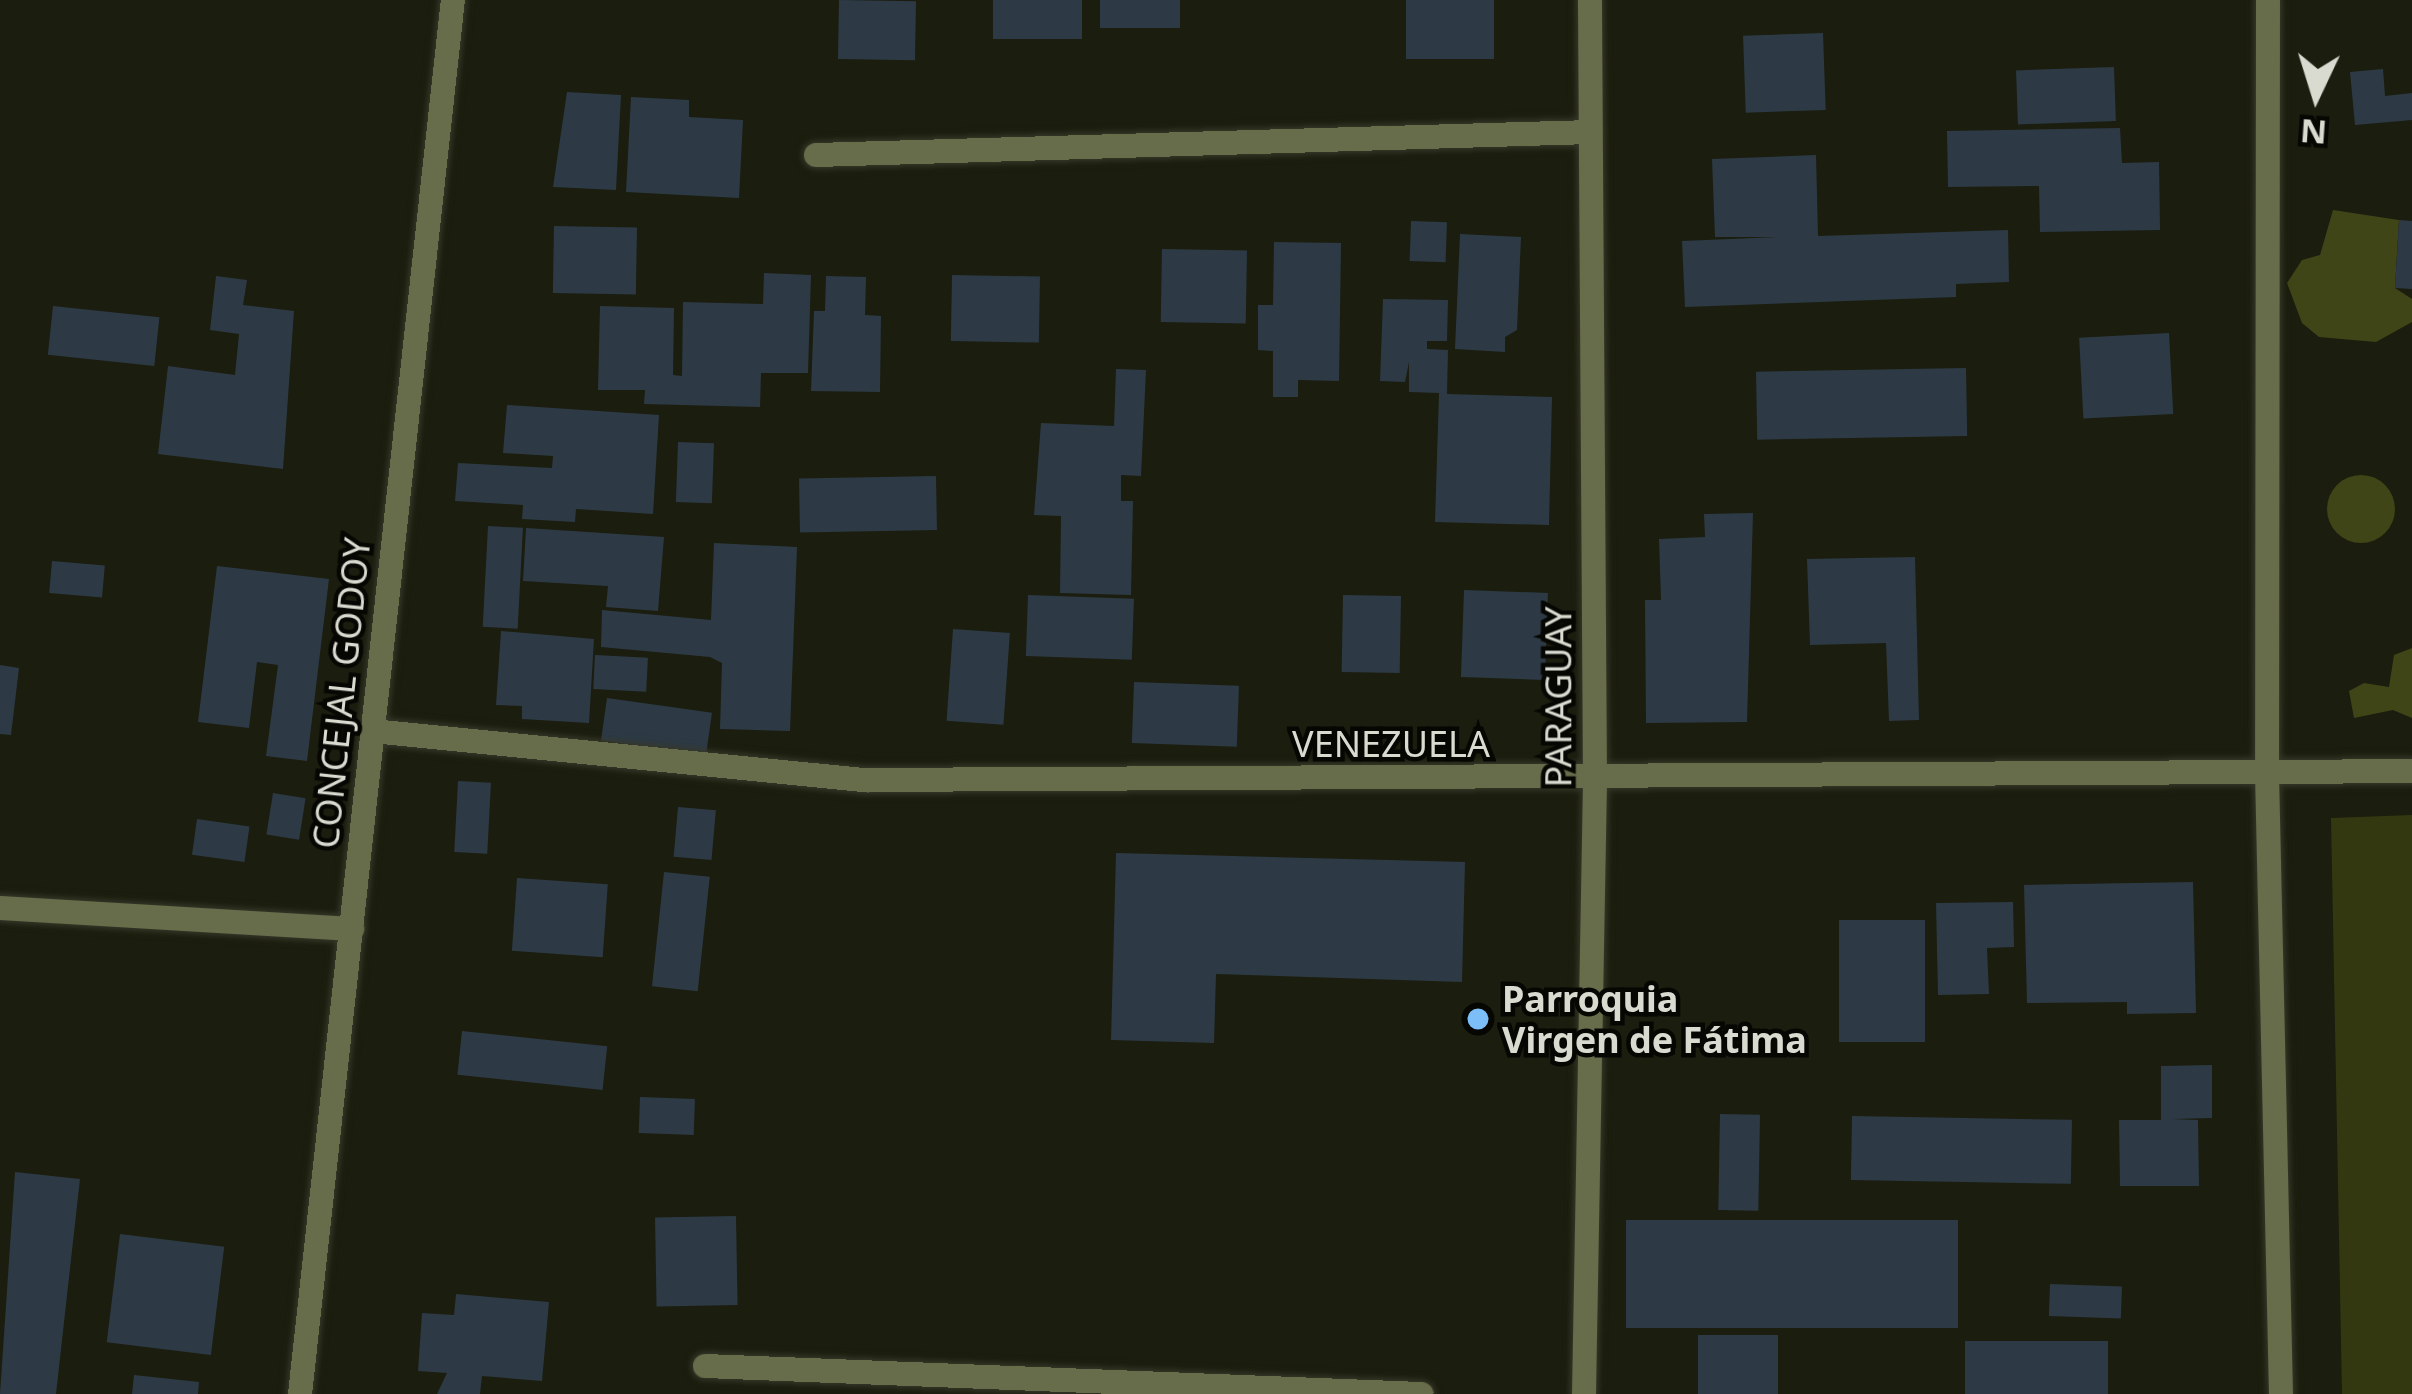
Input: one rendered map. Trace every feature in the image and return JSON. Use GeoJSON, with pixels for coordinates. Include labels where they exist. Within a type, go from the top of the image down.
{"type":"FeatureCollection","features":[{"type":"Feature","properties":{"kind":"street","name":"CONCEJAL GODOY"},"geometry":{"type":"LineString","coordinates":[[300,1394],[452,0]]}},
{"type":"Feature","properties":{"kind":"street","name":"PARAGUAY"},"geometry":{"type":"LineString","coordinates":[[1584,1394],[1594,780],[1590,0]]}},
{"type":"Feature","properties":{"kind":"street"},"geometry":{"type":"LineString","coordinates":[[2268,0],[2266,772],[2281,1394]]}},
{"type":"Feature","properties":{"kind":"street"},"geometry":{"type":"LineString","coordinates":[[816,155],[1590,132]]}},
{"type":"Feature","properties":{"kind":"street","name":"VENEZUELA"},"geometry":{"type":"LineString","coordinates":[[372,731],[867,780],[1594,780],[2412,771]]}},
{"type":"Feature","properties":{"kind":"street"},"geometry":{"type":"LineString","coordinates":[[0,908],[352,929]]}},
{"type":"Feature","properties":{"kind":"street"},"geometry":{"type":"LineString","coordinates":[[705,1366],[1421,1394]]}},
{"type":"Feature","properties":{"kind":"green space"},"geometry":{"type":"Polygon","coordinates":[[[2333,210],[2399,220],[2395,288],[2412,299],[2412,322],[2376,342],[2319,337],[2302,323],[2287,283],[2302,260],[2320,255],[2333,210]]]}},
{"type":"Feature","properties":{"kind":"green space"},"geometry":{"type":"Polygon","coordinates":[[[2361,475],[2385,485],[2395,509],[2385,533],[2361,543],[2337,533],[2327,509],[2337,485],[2361,475]]]}},
{"type":"Feature","properties":{"kind":"green space"},"geometry":{"type":"Polygon","coordinates":[[[2412,648],[2412,718],[2393,710],[2354,718],[2349,691],[2364,683],[2389,687],[2394,655],[2412,648]]]}},
{"type":"Feature","properties":{"kind":"green space"},"geometry":{"type":"Polygon","coordinates":[[[2412,815],[2412,1394],[2342,1394],[2331,818],[2412,815]]]}},
{"type":"Feature","properties":{"kind":"building"},"geometry":{"type":"Polygon","coordinates":[[[839,0],[916,1],[915,60],[838,59],[839,0]]]}},
{"type":"Feature","properties":{"kind":"building"},"geometry":{"type":"Polygon","coordinates":[[[993,0],[1082,0],[1082,39],[993,39],[993,0]]]}},
{"type":"Feature","properties":{"kind":"building"},"geometry":{"type":"Polygon","coordinates":[[[1100,0],[1180,0],[1180,28],[1100,28],[1100,0]]]}},
{"type":"Feature","properties":{"kind":"building"},"geometry":{"type":"Polygon","coordinates":[[[1406,0],[1494,0],[1494,59],[1406,59],[1406,0]]]}},
{"type":"Feature","properties":{"kind":"building"},"geometry":{"type":"Polygon","coordinates":[[[1823,33],[1826,110],[1746,113],[1743,36],[1823,33]]]}},
{"type":"Feature","properties":{"kind":"building"},"geometry":{"type":"Polygon","coordinates":[[[2114,67],[2116,121],[2018,124],[2016,70],[2114,67]]]}},
{"type":"Feature","properties":{"kind":"building"},"geometry":{"type":"Polygon","coordinates":[[[2383,69],[2385,96],[2412,93],[2412,120],[2355,125],[2350,72],[2383,69]]]}},
{"type":"Feature","properties":{"kind":"building"},"geometry":{"type":"Polygon","coordinates":[[[567,92],[621,95],[616,190],[553,187],[567,92]]]}},
{"type":"Feature","properties":{"kind":"building"},"geometry":{"type":"Polygon","coordinates":[[[631,97],[689,100],[689,117],[743,120],[739,198],[626,192],[631,97]]]}},
{"type":"Feature","properties":{"kind":"building"},"geometry":{"type":"Polygon","coordinates":[[[2120,128],[2122,163],[2159,162],[2160,230],[2040,232],[2039,186],[1948,187],[1947,131],[2120,128]]]}},
{"type":"Feature","properties":{"kind":"building"},"geometry":{"type":"Polygon","coordinates":[[[1816,155],[1818,236],[2008,230],[2009,282],[1956,284],[1956,297],[1685,307],[1682,241],[1778,237],[1715,237],[1712,159],[1816,155]]]}},
{"type":"Feature","properties":{"kind":"building"},"geometry":{"type":"Polygon","coordinates":[[[2399,220],[2412,221],[2412,289],[2395,288],[2399,220]]]}},
{"type":"Feature","properties":{"kind":"building"},"geometry":{"type":"Polygon","coordinates":[[[1411,221],[1447,222],[1446,262],[1410,261],[1411,221]]]}},
{"type":"Feature","properties":{"kind":"building"},"geometry":{"type":"Polygon","coordinates":[[[554,226],[637,227],[636,294],[553,293],[554,226]]]}},
{"type":"Feature","properties":{"kind":"building"},"geometry":{"type":"Polygon","coordinates":[[[1460,234],[1521,237],[1517,330],[1505,337],[1505,352],[1455,349],[1460,234]]]}},
{"type":"Feature","properties":{"kind":"building"},"geometry":{"type":"Polygon","coordinates":[[[1274,242],[1341,243],[1339,381],[1298,380],[1298,397],[1273,397],[1273,351],[1258,350],[1258,305],[1273,305],[1274,242]]]}},
{"type":"Feature","properties":{"kind":"building"},"geometry":{"type":"Polygon","coordinates":[[[1162,249],[1247,250],[1246,323],[1161,322],[1162,249]]]}},
{"type":"Feature","properties":{"kind":"building"},"geometry":{"type":"Polygon","coordinates":[[[764,273],[811,275],[808,373],[761,373],[760,407],[644,404],[645,390],[598,390],[600,306],[674,308],[673,375],[682,376],[683,302],[763,304],[764,273]]]}},
{"type":"Feature","properties":{"kind":"building"},"geometry":{"type":"Polygon","coordinates":[[[952,275],[1040,277],[1039,343],[951,341],[952,275]]]}},
{"type":"Feature","properties":{"kind":"building"},"geometry":{"type":"Polygon","coordinates":[[[216,276],[247,280],[243,305],[294,311],[283,469],[158,454],[168,366],[235,375],[239,334],[210,330],[216,276]]]}},
{"type":"Feature","properties":{"kind":"building"},"geometry":{"type":"Polygon","coordinates":[[[826,276],[866,277],[865,315],[881,316],[880,392],[811,391],[814,311],[825,311],[826,276]]]}},
{"type":"Feature","properties":{"kind":"building"},"geometry":{"type":"Polygon","coordinates":[[[1383,299],[1448,300],[1447,341],[1427,341],[1427,349],[1448,350],[1447,394],[1552,397],[1549,525],[1435,522],[1439,393],[1409,392],[1409,362],[1405,382],[1380,381],[1383,299]]]}},
{"type":"Feature","properties":{"kind":"building"},"geometry":{"type":"Polygon","coordinates":[[[53,306],[159,317],[154,366],[48,355],[53,306]]]}},
{"type":"Feature","properties":{"kind":"building"},"geometry":{"type":"Polygon","coordinates":[[[2169,333],[2173,414],[2083,419],[2079,338],[2169,333]]]}},
{"type":"Feature","properties":{"kind":"building"},"geometry":{"type":"Polygon","coordinates":[[[1966,368],[1967,436],[1757,440],[1756,372],[1966,368]]]}},
{"type":"Feature","properties":{"kind":"building"},"geometry":{"type":"Polygon","coordinates":[[[1116,369],[1146,370],[1141,476],[1121,475],[1121,501],[1133,501],[1131,595],[1060,593],[1061,516],[1034,515],[1041,423],[1114,426],[1116,369]]]}},
{"type":"Feature","properties":{"kind":"building"},"geometry":{"type":"Polygon","coordinates":[[[507,405],[659,415],[653,514],[576,509],[575,522],[522,519],[523,505],[455,501],[458,463],[552,468],[553,456],[503,453],[507,405]]]}},
{"type":"Feature","properties":{"kind":"building"},"geometry":{"type":"Polygon","coordinates":[[[678,442],[714,443],[712,503],[676,502],[678,442]]]}},
{"type":"Feature","properties":{"kind":"building"},"geometry":{"type":"Polygon","coordinates":[[[936,476],[937,530],[800,532],[799,478],[936,476]]]}},
{"type":"Feature","properties":{"kind":"building"},"geometry":{"type":"Polygon","coordinates":[[[1753,513],[1747,722],[1646,723],[1645,600],[1661,600],[1659,539],[1705,537],[1704,514],[1753,513]]]}},
{"type":"Feature","properties":{"kind":"building"},"geometry":{"type":"Polygon","coordinates":[[[488,526],[523,528],[518,629],[483,627],[488,526]]]}},
{"type":"Feature","properties":{"kind":"building"},"geometry":{"type":"Polygon","coordinates":[[[526,528],[664,537],[658,611],[606,607],[608,586],[523,581],[526,528]]]}},
{"type":"Feature","properties":{"kind":"building"},"geometry":{"type":"Polygon","coordinates":[[[714,543],[797,547],[790,731],[720,729],[722,663],[710,657],[601,647],[602,610],[711,620],[714,543]]]}},
{"type":"Feature","properties":{"kind":"building"},"geometry":{"type":"Polygon","coordinates":[[[1915,557],[1919,720],[1889,721],[1886,643],[1810,645],[1807,559],[1915,557]]]}},
{"type":"Feature","properties":{"kind":"building"},"geometry":{"type":"Polygon","coordinates":[[[52,561],[105,566],[102,597],[49,593],[52,561]]]}},
{"type":"Feature","properties":{"kind":"building"},"geometry":{"type":"Polygon","coordinates":[[[217,566],[329,579],[307,761],[266,756],[278,665],[257,662],[249,728],[198,722],[217,566]]]}},
{"type":"Feature","properties":{"kind":"building"},"geometry":{"type":"Polygon","coordinates":[[[1464,590],[1548,593],[1545,680],[1461,677],[1464,590]]]}},
{"type":"Feature","properties":{"kind":"building"},"geometry":{"type":"Polygon","coordinates":[[[1028,595],[1134,599],[1132,660],[1026,656],[1028,595]]]}},
{"type":"Feature","properties":{"kind":"building"},"geometry":{"type":"Polygon","coordinates":[[[1343,595],[1401,596],[1400,673],[1342,672],[1343,595]]]}},
{"type":"Feature","properties":{"kind":"building"},"geometry":{"type":"Polygon","coordinates":[[[953,629],[1010,633],[1003,725],[947,721],[953,629]]]}},
{"type":"Feature","properties":{"kind":"building"},"geometry":{"type":"Polygon","coordinates":[[[501,631],[594,639],[589,723],[522,719],[522,706],[496,705],[501,631]]]}},
{"type":"Feature","properties":{"kind":"building"},"geometry":{"type":"Polygon","coordinates":[[[595,655],[648,658],[646,692],[593,689],[595,655]]]}},
{"type":"Feature","properties":{"kind":"building"},"geometry":{"type":"Polygon","coordinates":[[[0,665],[19,668],[11,735],[0,734],[0,665]]]}},
{"type":"Feature","properties":{"kind":"building"},"geometry":{"type":"Polygon","coordinates":[[[1134,682],[1239,686],[1237,747],[1132,743],[1134,682]]]}},
{"type":"Feature","properties":{"kind":"building"},"geometry":{"type":"Polygon","coordinates":[[[607,698],[712,713],[706,755],[601,741],[607,698]]]}},
{"type":"Feature","properties":{"kind":"building"},"geometry":{"type":"Polygon","coordinates":[[[458,781],[491,783],[487,854],[454,852],[458,781]]]}},
{"type":"Feature","properties":{"kind":"building"},"geometry":{"type":"Polygon","coordinates":[[[273,793],[306,798],[299,840],[266,834],[273,793]]]}},
{"type":"Feature","properties":{"kind":"building"},"geometry":{"type":"Polygon","coordinates":[[[678,807],[716,810],[711,860],[674,857],[678,807]]]}},
{"type":"Feature","properties":{"kind":"building"},"geometry":{"type":"Polygon","coordinates":[[[197,819],[249,826],[244,862],[192,855],[197,819]]]}},
{"type":"Feature","properties":{"kind":"building"},"geometry":{"type":"Polygon","coordinates":[[[1116,853],[1465,862],[1462,982],[1216,974],[1214,1043],[1111,1040],[1116,853]]]}},
{"type":"Feature","properties":{"kind":"building"},"geometry":{"type":"Polygon","coordinates":[[[664,872],[710,877],[698,991],[652,986],[664,872]]]}},
{"type":"Feature","properties":{"kind":"building"},"geometry":{"type":"Polygon","coordinates":[[[517,878],[608,884],[603,957],[512,951],[517,878]]]}},
{"type":"Feature","properties":{"kind":"building"},"geometry":{"type":"Polygon","coordinates":[[[2193,882],[2196,1013],[2127,1014],[2127,1002],[2027,1003],[2024,885],[2193,882]]]}},
{"type":"Feature","properties":{"kind":"building"},"geometry":{"type":"Polygon","coordinates":[[[2013,902],[2014,947],[1987,948],[1989,994],[1938,995],[1936,903],[2013,902]]]}},
{"type":"Feature","properties":{"kind":"building"},"geometry":{"type":"Polygon","coordinates":[[[1839,920],[1925,920],[1925,1042],[1839,1042],[1839,920]]]}},
{"type":"Feature","properties":{"kind":"building"},"geometry":{"type":"Polygon","coordinates":[[[462,1031],[607,1046],[603,1090],[457,1075],[462,1031]]]}},
{"type":"Feature","properties":{"kind":"building"},"geometry":{"type":"Polygon","coordinates":[[[2212,1065],[2212,1118],[2171,1119],[2198,1120],[2199,1186],[2120,1186],[2119,1120],[2161,1120],[2161,1066],[2212,1065]]]}},
{"type":"Feature","properties":{"kind":"building"},"geometry":{"type":"Polygon","coordinates":[[[640,1097],[695,1099],[694,1135],[639,1133],[640,1097]]]}},
{"type":"Feature","properties":{"kind":"building"},"geometry":{"type":"Polygon","coordinates":[[[1720,1114],[1760,1115],[1758,1211],[1718,1210],[1720,1114]]]}},
{"type":"Feature","properties":{"kind":"building"},"geometry":{"type":"Polygon","coordinates":[[[1852,1116],[2072,1120],[2071,1184],[1851,1180],[1852,1116]]]}},
{"type":"Feature","properties":{"kind":"building"},"geometry":{"type":"Polygon","coordinates":[[[15,1172],[80,1179],[56,1394],[0,1394],[15,1172]]]}},
{"type":"Feature","properties":{"kind":"building"},"geometry":{"type":"Polygon","coordinates":[[[736,1216],[738,1305],[657,1306],[655,1217],[736,1216]]]}},
{"type":"Feature","properties":{"kind":"building"},"geometry":{"type":"Polygon","coordinates":[[[1626,1220],[1958,1220],[1958,1328],[1626,1328],[1626,1220]]]}},
{"type":"Feature","properties":{"kind":"building"},"geometry":{"type":"Polygon","coordinates":[[[120,1234],[224,1247],[211,1355],[107,1342],[120,1234]]]}},
{"type":"Feature","properties":{"kind":"building"},"geometry":{"type":"Polygon","coordinates":[[[2050,1284],[2122,1287],[2121,1318],[2049,1316],[2050,1284]]]}},
{"type":"Feature","properties":{"kind":"building"},"geometry":{"type":"Polygon","coordinates":[[[456,1294],[549,1302],[542,1381],[482,1376],[480,1394],[437,1394],[447,1373],[418,1371],[422,1313],[454,1315],[456,1294]]]}},
{"type":"Feature","properties":{"kind":"building"},"geometry":{"type":"Polygon","coordinates":[[[1698,1335],[1778,1335],[1778,1394],[1698,1394],[1698,1335]]]}},
{"type":"Feature","properties":{"kind":"building"},"geometry":{"type":"Polygon","coordinates":[[[1965,1341],[2108,1341],[2108,1394],[1965,1394],[1965,1341]]]}},
{"type":"Feature","properties":{"kind":"building"},"geometry":{"type":"Polygon","coordinates":[[[134,1375],[199,1382],[198,1394],[132,1394],[134,1375]]]}},
{"type":"Feature","properties":{"kind":"place","name":"Parroquia Virgen de Fátima"},"geometry":{"type":"Point","coordinates":[1478,1019]}}]}
